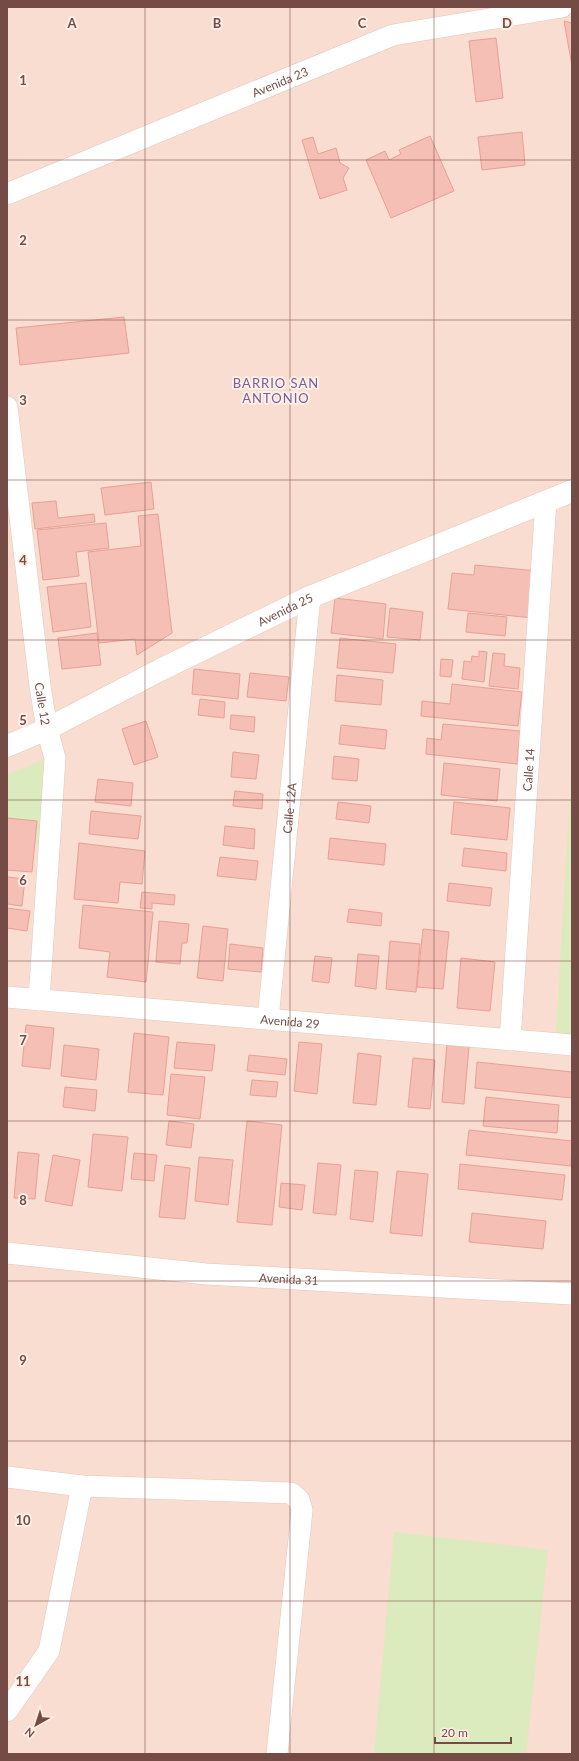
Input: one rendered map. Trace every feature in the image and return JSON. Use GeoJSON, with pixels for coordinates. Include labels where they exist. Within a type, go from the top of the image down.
{"type":"FeatureCollection","features":[{"type":"Feature","properties":{"kind":"street","name":"Avenida 23"},"geometry":{"type":"LineString","coordinates":[[7,194],[393,35],[562,7]]}},
{"type":"Feature","properties":{"kind":"street","name":"Calle 12"},"geometry":{"type":"LineString","coordinates":[[7,408],[39,678],[47,729],[55,758],[38,1000]]}},
{"type":"Feature","properties":{"kind":"street","name":"Avenida 25"},"geometry":{"type":"LineString","coordinates":[[7,746],[47,729],[160,670],[310,597],[572,491]]}},
{"type":"Feature","properties":{"kind":"street","name":"Calle 14"},"geometry":{"type":"LineString","coordinates":[[510,1040],[546,501]]}},
{"type":"Feature","properties":{"kind":"street","name":"Calle 12A"},"geometry":{"type":"LineString","coordinates":[[268,1019],[310,597]]}},
{"type":"Feature","properties":{"kind":"street","name":"Avenida 29"},"geometry":{"type":"LineString","coordinates":[[7,997],[572,1045]]}},
{"type":"Feature","properties":{"kind":"street","name":"Avenida 31"},"geometry":{"type":"LineString","coordinates":[[7,1253],[206,1274],[572,1294]]}},
{"type":"Feature","properties":{"kind":"street"},"geometry":{"type":"LineString","coordinates":[[7,1477],[82,1486],[291,1493],[299,1500],[302,1510],[277,1754]]}},
{"type":"Feature","properties":{"kind":"street"},"geometry":{"type":"LineString","coordinates":[[7,1711],[49,1651],[82,1486]]}},
{"type":"Feature","properties":{"kind":"shaded area"},"geometry":{"type":"Polygon","coordinates":[[[7,7],[572,7],[572,1754],[7,1754],[7,7]]]}},
{"type":"Feature","properties":{"kind":"green space"},"geometry":{"type":"Polygon","coordinates":[[[572,758],[572,1036],[556,1034],[572,758]]]}},
{"type":"Feature","properties":{"kind":"green space"},"geometry":{"type":"Polygon","coordinates":[[[44,759],[55,770],[44,844],[7,843],[7,775],[44,759]]]}},
{"type":"Feature","properties":{"kind":"green space"},"geometry":{"type":"Polygon","coordinates":[[[394,1532],[548,1550],[526,1754],[374,1754],[394,1532]]]}},
{"type":"Feature","properties":{"kind":"building"},"geometry":{"type":"Polygon","coordinates":[[[564,21],[572,23],[572,66],[564,21]]]}},
{"type":"Feature","properties":{"kind":"building"},"geometry":{"type":"Polygon","coordinates":[[[496,38],[503,98],[476,102],[469,41],[496,38]]]}},
{"type":"Feature","properties":{"kind":"building"},"geometry":{"type":"Polygon","coordinates":[[[522,132],[525,165],[482,170],[478,137],[522,132]]]}},
{"type":"Feature","properties":{"kind":"building"},"geometry":{"type":"Polygon","coordinates":[[[430,136],[454,191],[391,218],[366,160],[385,151],[389,160],[401,154],[399,150],[430,136]]]}},
{"type":"Feature","properties":{"kind":"building"},"geometry":{"type":"Polygon","coordinates":[[[313,137],[318,154],[336,148],[340,163],[349,168],[343,178],[347,190],[320,199],[302,140],[313,137]]]}},
{"type":"Feature","properties":{"kind":"building"},"geometry":{"type":"Polygon","coordinates":[[[124,317],[129,353],[20,365],[16,328],[124,317]]]}},
{"type":"Feature","properties":{"kind":"building"},"geometry":{"type":"Polygon","coordinates":[[[151,482],[154,509],[105,515],[101,488],[151,482]]]}},
{"type":"Feature","properties":{"kind":"building"},"geometry":{"type":"Polygon","coordinates":[[[56,501],[58,518],[94,514],[95,522],[35,529],[32,503],[56,501]]]}},
{"type":"Feature","properties":{"kind":"building"},"geometry":{"type":"Polygon","coordinates":[[[158,514],[172,633],[137,655],[135,639],[99,643],[88,552],[141,546],[138,516],[158,514]]]}},
{"type":"Feature","properties":{"kind":"building"},"geometry":{"type":"Polygon","coordinates":[[[106,523],[109,548],[76,552],[79,576],[43,580],[37,530],[106,523]]]}},
{"type":"Feature","properties":{"kind":"building"},"geometry":{"type":"Polygon","coordinates":[[[475,565],[537,571],[532,618],[448,609],[452,573],[474,575],[475,565]]]}},
{"type":"Feature","properties":{"kind":"building"},"geometry":{"type":"Polygon","coordinates":[[[86,583],[91,627],[53,632],[47,587],[86,583]]]}},
{"type":"Feature","properties":{"kind":"building"},"geometry":{"type":"Polygon","coordinates":[[[335,598],[386,604],[383,639],[331,633],[335,598]]]}},
{"type":"Feature","properties":{"kind":"building"},"geometry":{"type":"Polygon","coordinates":[[[390,608],[423,612],[420,640],[387,637],[390,608]]]}},
{"type":"Feature","properties":{"kind":"building"},"geometry":{"type":"Polygon","coordinates":[[[468,613],[507,617],[505,636],[466,632],[468,613]]]}},
{"type":"Feature","properties":{"kind":"building"},"geometry":{"type":"Polygon","coordinates":[[[97,633],[101,665],[62,669],[58,638],[97,633]]]}},
{"type":"Feature","properties":{"kind":"building"},"geometry":{"type":"Polygon","coordinates":[[[340,638],[396,644],[393,673],[337,668],[340,638]]]}},
{"type":"Feature","properties":{"kind":"building"},"geometry":{"type":"Polygon","coordinates":[[[479,651],[487,652],[484,682],[462,679],[464,661],[471,662],[472,656],[479,657],[479,651]]]}},
{"type":"Feature","properties":{"kind":"building"},"geometry":{"type":"Polygon","coordinates":[[[493,653],[505,654],[504,666],[520,668],[518,689],[489,686],[493,653]]]}},
{"type":"Feature","properties":{"kind":"building"},"geometry":{"type":"Polygon","coordinates":[[[441,659],[453,660],[451,677],[440,676],[441,659]]]}},
{"type":"Feature","properties":{"kind":"building"},"geometry":{"type":"Polygon","coordinates":[[[194,669],[240,674],[238,699],[192,694],[194,669]]]}},
{"type":"Feature","properties":{"kind":"building"},"geometry":{"type":"Polygon","coordinates":[[[250,673],[289,677],[286,701],[247,697],[250,673]]]}},
{"type":"Feature","properties":{"kind":"building"},"geometry":{"type":"Polygon","coordinates":[[[337,675],[383,680],[381,705],[335,701],[337,675]]]}},
{"type":"Feature","properties":{"kind":"building"},"geometry":{"type":"Polygon","coordinates":[[[452,684],[522,692],[518,726],[421,716],[422,701],[450,704],[452,684]]]}},
{"type":"Feature","properties":{"kind":"building"},"geometry":{"type":"Polygon","coordinates":[[[200,699],[225,702],[224,718],[198,715],[200,699]]]}},
{"type":"Feature","properties":{"kind":"building"},"geometry":{"type":"Polygon","coordinates":[[[231,715],[255,717],[254,732],[230,729],[231,715]]]}},
{"type":"Feature","properties":{"kind":"building"},"geometry":{"type":"Polygon","coordinates":[[[146,721],[158,757],[134,765],[122,729],[146,721]]]}},
{"type":"Feature","properties":{"kind":"building"},"geometry":{"type":"Polygon","coordinates":[[[443,724],[520,731],[517,764],[426,754],[427,738],[441,740],[443,724]]]}},
{"type":"Feature","properties":{"kind":"building"},"geometry":{"type":"Polygon","coordinates":[[[341,725],[387,730],[385,749],[339,744],[341,725]]]}},
{"type":"Feature","properties":{"kind":"building"},"geometry":{"type":"Polygon","coordinates":[[[233,752],[259,755],[256,779],[231,777],[233,752]]]}},
{"type":"Feature","properties":{"kind":"building"},"geometry":{"type":"Polygon","coordinates":[[[334,756],[359,759],[357,781],[332,779],[334,756]]]}},
{"type":"Feature","properties":{"kind":"building"},"geometry":{"type":"Polygon","coordinates":[[[444,763],[500,769],[497,801],[441,795],[444,763]]]}},
{"type":"Feature","properties":{"kind":"building"},"geometry":{"type":"Polygon","coordinates":[[[98,779],[133,783],[131,806],[95,802],[98,779]]]}},
{"type":"Feature","properties":{"kind":"building"},"geometry":{"type":"Polygon","coordinates":[[[235,791],[263,794],[262,809],[233,806],[235,791]]]}},
{"type":"Feature","properties":{"kind":"building"},"geometry":{"type":"Polygon","coordinates":[[[338,802],[371,806],[369,823],[336,819],[338,802]]]}},
{"type":"Feature","properties":{"kind":"building"},"geometry":{"type":"Polygon","coordinates":[[[454,802],[510,808],[507,840],[451,834],[454,802]]]}},
{"type":"Feature","properties":{"kind":"building"},"geometry":{"type":"Polygon","coordinates":[[[91,811],[141,816],[138,839],[89,834],[91,811]]]}},
{"type":"Feature","properties":{"kind":"building"},"geometry":{"type":"Polygon","coordinates":[[[7,818],[37,821],[32,872],[7,870],[7,818]]]}},
{"type":"Feature","properties":{"kind":"building"},"geometry":{"type":"Polygon","coordinates":[[[225,826],[255,829],[254,849],[223,845],[225,826]]]}},
{"type":"Feature","properties":{"kind":"building"},"geometry":{"type":"Polygon","coordinates":[[[330,838],[386,844],[384,865],[328,859],[330,838]]]}},
{"type":"Feature","properties":{"kind":"building"},"geometry":{"type":"Polygon","coordinates":[[[79,843],[145,851],[142,884],[120,882],[118,903],[74,899],[79,843]]]}},
{"type":"Feature","properties":{"kind":"building"},"geometry":{"type":"Polygon","coordinates":[[[464,848],[507,853],[506,871],[462,866],[464,848]]]}},
{"type":"Feature","properties":{"kind":"building"},"geometry":{"type":"Polygon","coordinates":[[[220,857],[258,861],[256,880],[217,876],[220,857]]]}},
{"type":"Feature","properties":{"kind":"building"},"geometry":{"type":"Polygon","coordinates":[[[7,877],[25,879],[22,906],[7,904],[7,877]]]}},
{"type":"Feature","properties":{"kind":"building"},"geometry":{"type":"Polygon","coordinates":[[[449,883],[492,888],[490,906],[447,901],[449,883]]]}},
{"type":"Feature","properties":{"kind":"building"},"geometry":{"type":"Polygon","coordinates":[[[142,892],[175,895],[174,905],[152,903],[152,909],[140,908],[142,892]]]}},
{"type":"Feature","properties":{"kind":"building"},"geometry":{"type":"Polygon","coordinates":[[[83,905],[153,912],[146,982],[107,977],[110,952],[79,948],[83,905]]]}},
{"type":"Feature","properties":{"kind":"building"},"geometry":{"type":"Polygon","coordinates":[[[7,908],[30,911],[27,931],[7,928],[7,908]]]}},
{"type":"Feature","properties":{"kind":"building"},"geometry":{"type":"Polygon","coordinates":[[[349,909],[382,913],[381,926],[347,922],[349,909]]]}},
{"type":"Feature","properties":{"kind":"building"},"geometry":{"type":"Polygon","coordinates":[[[159,921],[189,924],[187,943],[182,943],[180,964],[156,962],[159,921]]]}},
{"type":"Feature","properties":{"kind":"building"},"geometry":{"type":"Polygon","coordinates":[[[203,926],[228,929],[223,981],[197,978],[203,926]]]}},
{"type":"Feature","properties":{"kind":"building"},"geometry":{"type":"Polygon","coordinates":[[[423,929],[449,932],[443,989],[417,987],[423,929]]]}},
{"type":"Feature","properties":{"kind":"building"},"geometry":{"type":"Polygon","coordinates":[[[390,941],[420,944],[416,992],[386,989],[390,941]]]}},
{"type":"Feature","properties":{"kind":"building"},"geometry":{"type":"Polygon","coordinates":[[[230,944],[263,948],[261,972],[228,969],[230,944]]]}},
{"type":"Feature","properties":{"kind":"building"},"geometry":{"type":"Polygon","coordinates":[[[358,954],[379,956],[376,989],[355,986],[358,954]]]}},
{"type":"Feature","properties":{"kind":"building"},"geometry":{"type":"Polygon","coordinates":[[[315,956],[332,958],[329,983],[312,981],[315,956]]]}},
{"type":"Feature","properties":{"kind":"building"},"geometry":{"type":"Polygon","coordinates":[[[461,958],[495,962],[490,1011],[457,1008],[461,958]]]}},
{"type":"Feature","properties":{"kind":"building"},"geometry":{"type":"Polygon","coordinates":[[[26,1025],[54,1028],[50,1069],[22,1066],[26,1025]]]}},
{"type":"Feature","properties":{"kind":"building"},"geometry":{"type":"Polygon","coordinates":[[[134,1033],[169,1037],[163,1095],[128,1092],[134,1033]]]}},
{"type":"Feature","properties":{"kind":"building"},"geometry":{"type":"Polygon","coordinates":[[[177,1042],[215,1045],[212,1071],[174,1068],[177,1042]]]}},
{"type":"Feature","properties":{"kind":"building"},"geometry":{"type":"Polygon","coordinates":[[[299,1042],[322,1044],[317,1094],[294,1091],[299,1042]]]}},
{"type":"Feature","properties":{"kind":"building"},"geometry":{"type":"Polygon","coordinates":[[[447,1044],[469,1046],[464,1104],[442,1102],[447,1044]]]}},
{"type":"Feature","properties":{"kind":"building"},"geometry":{"type":"Polygon","coordinates":[[[64,1045],[99,1049],[96,1080],[61,1076],[64,1045]]]}},
{"type":"Feature","properties":{"kind":"building"},"geometry":{"type":"Polygon","coordinates":[[[358,1053],[381,1056],[376,1105],[353,1103],[358,1053]]]}},
{"type":"Feature","properties":{"kind":"building"},"geometry":{"type":"Polygon","coordinates":[[[249,1055],[287,1059],[285,1075],[247,1071],[249,1055]]]}},
{"type":"Feature","properties":{"kind":"building"},"geometry":{"type":"Polygon","coordinates":[[[413,1058],[435,1060],[430,1109],[408,1107],[413,1058]]]}},
{"type":"Feature","properties":{"kind":"building"},"geometry":{"type":"Polygon","coordinates":[[[477,1062],[572,1072],[572,1098],[475,1088],[477,1062]]]}},
{"type":"Feature","properties":{"kind":"building"},"geometry":{"type":"Polygon","coordinates":[[[171,1074],[205,1077],[200,1119],[167,1115],[171,1074]]]}},
{"type":"Feature","properties":{"kind":"building"},"geometry":{"type":"Polygon","coordinates":[[[252,1080],[278,1082],[276,1097],[250,1095],[252,1080]]]}},
{"type":"Feature","properties":{"kind":"building"},"geometry":{"type":"Polygon","coordinates":[[[65,1087],[97,1090],[95,1111],[63,1107],[65,1087]]]}},
{"type":"Feature","properties":{"kind":"building"},"geometry":{"type":"Polygon","coordinates":[[[486,1097],[559,1105],[557,1133],[483,1126],[486,1097]]]}},
{"type":"Feature","properties":{"kind":"building"},"geometry":{"type":"Polygon","coordinates":[[[169,1121],[194,1124],[191,1148],[166,1145],[169,1121]]]}},
{"type":"Feature","properties":{"kind":"building"},"geometry":{"type":"Polygon","coordinates":[[[247,1121],[282,1125],[272,1225],[237,1222],[247,1121]]]}},
{"type":"Feature","properties":{"kind":"building"},"geometry":{"type":"Polygon","coordinates":[[[469,1130],[572,1141],[571,1166],[466,1155],[469,1130]]]}},
{"type":"Feature","properties":{"kind":"building"},"geometry":{"type":"Polygon","coordinates":[[[93,1134],[128,1137],[122,1191],[88,1187],[93,1134]]]}},
{"type":"Feature","properties":{"kind":"building"},"geometry":{"type":"Polygon","coordinates":[[[18,1152],[39,1154],[35,1199],[14,1198],[18,1152]]]}},
{"type":"Feature","properties":{"kind":"building"},"geometry":{"type":"Polygon","coordinates":[[[134,1153],[157,1155],[154,1181],[131,1179],[134,1153]]]}},
{"type":"Feature","properties":{"kind":"building"},"geometry":{"type":"Polygon","coordinates":[[[53,1155],[80,1160],[72,1206],[45,1201],[53,1155]]]}},
{"type":"Feature","properties":{"kind":"building"},"geometry":{"type":"Polygon","coordinates":[[[199,1157],[233,1160],[228,1205],[195,1201],[199,1157]]]}},
{"type":"Feature","properties":{"kind":"building"},"geometry":{"type":"Polygon","coordinates":[[[318,1163],[341,1165],[336,1215],[313,1213],[318,1163]]]}},
{"type":"Feature","properties":{"kind":"building"},"geometry":{"type":"Polygon","coordinates":[[[460,1164],[565,1175],[562,1200],[458,1189],[460,1164]]]}},
{"type":"Feature","properties":{"kind":"building"},"geometry":{"type":"Polygon","coordinates":[[[165,1165],[190,1168],[185,1219],[159,1217],[165,1165]]]}},
{"type":"Feature","properties":{"kind":"building"},"geometry":{"type":"Polygon","coordinates":[[[355,1170],[378,1172],[373,1222],[350,1219],[355,1170]]]}},
{"type":"Feature","properties":{"kind":"building"},"geometry":{"type":"Polygon","coordinates":[[[397,1171],[428,1174],[422,1236],[390,1233],[397,1171]]]}},
{"type":"Feature","properties":{"kind":"building"},"geometry":{"type":"Polygon","coordinates":[[[281,1183],[305,1185],[302,1210],[279,1207],[281,1183]]]}},
{"type":"Feature","properties":{"kind":"building"},"geometry":{"type":"Polygon","coordinates":[[[472,1213],[546,1221],[543,1249],[469,1242],[472,1213]]]}},
{"type":"Feature","properties":{"kind":"district","name":"BARRIO SAN ANTONIO"},"geometry":{"type":"Point","coordinates":[276,390]}}]}
